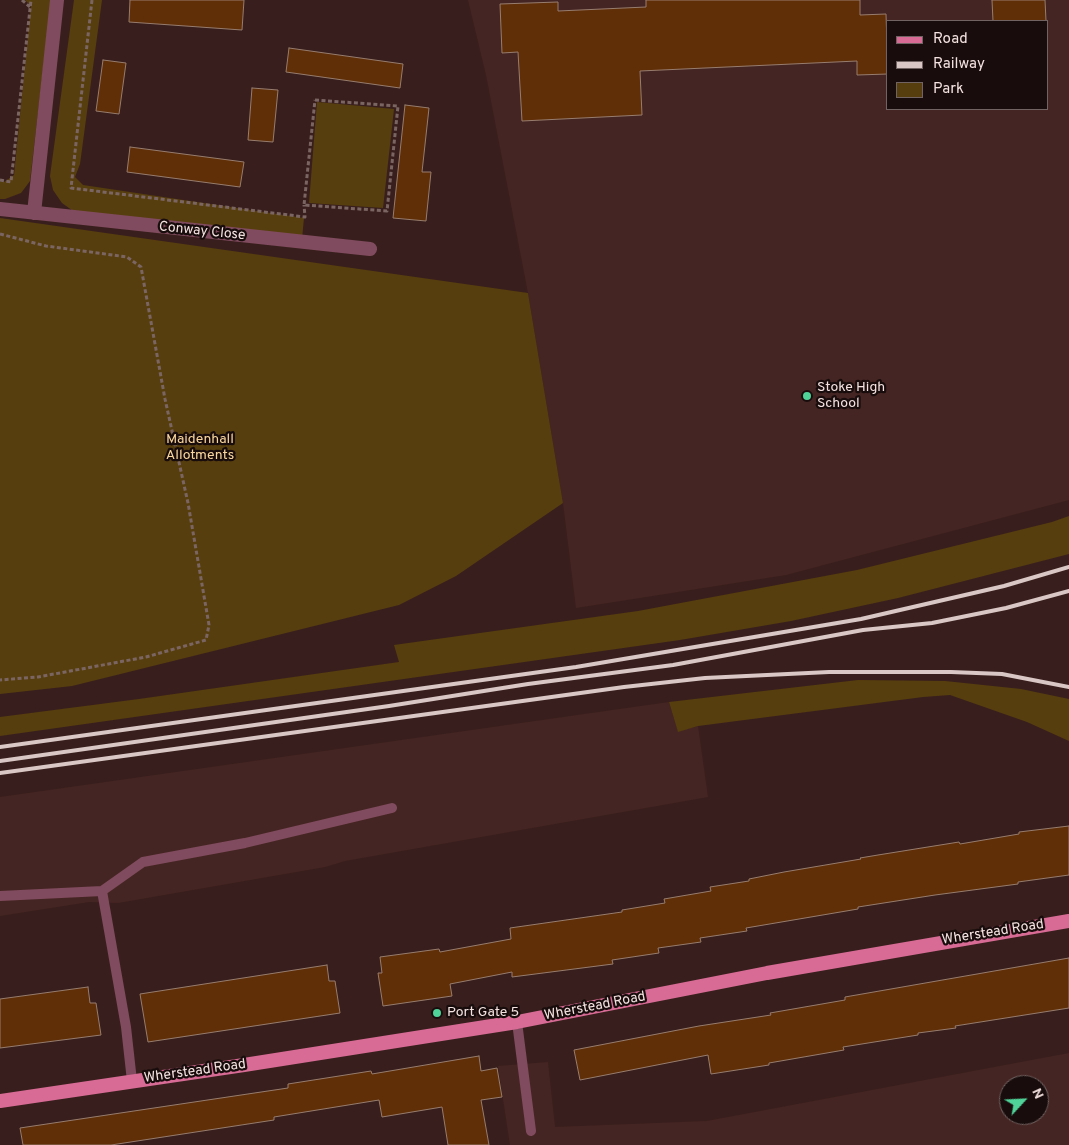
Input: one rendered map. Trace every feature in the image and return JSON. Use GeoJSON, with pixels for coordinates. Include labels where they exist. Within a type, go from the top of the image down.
{"type":"FeatureCollection","features":[{"type":"Feature","properties":{"kind":"main road","name":"Wherstead Road"},"geometry":{"type":"LineString","coordinates":[[0,1101],[244,1066],[517,1022],[776,971],[1069,921]]}},
{"type":"Feature","properties":{"kind":"street"},"geometry":{"type":"LineString","coordinates":[[34,213],[57,0]]}},
{"type":"Feature","properties":{"kind":"street","name":"Conway Close"},"geometry":{"type":"LineString","coordinates":[[0,209],[370,249]]}},
{"type":"Feature","properties":{"kind":"lane"},"geometry":{"type":"LineString","coordinates":[[0,896],[102,891],[143,862],[245,844],[392,808]]}},
{"type":"Feature","properties":{"kind":"lane"},"geometry":{"type":"LineString","coordinates":[[102,891],[126,1027],[132,1081]]}},
{"type":"Feature","properties":{"kind":"lane"},"geometry":{"type":"LineString","coordinates":[[517,1022],[532,1132]]}},
{"type":"Feature","properties":{"kind":"path"},"geometry":{"type":"LineString","coordinates":[[22,0],[30,7]]}},
{"type":"Feature","properties":{"kind":"path"},"geometry":{"type":"LineString","coordinates":[[0,180],[10,182],[31,0]]}},
{"type":"Feature","properties":{"kind":"path"},"geometry":{"type":"LineString","coordinates":[[92,0],[71,188],[305,218],[304,205],[315,100],[398,106],[387,211],[304,205]]}},
{"type":"Feature","properties":{"kind":"path"},"geometry":{"type":"LineString","coordinates":[[0,234],[46,246],[127,256],[141,267],[165,399],[188,504],[209,625],[206,640],[154,654],[38,677],[0,680]]}},
{"type":"Feature","properties":{"kind":"shaded area","name":"Stoke High School"},"geometry":{"type":"Polygon","coordinates":[[[468,0],[1069,0],[1069,500],[786,575],[576,608],[563,503],[528,293],[486,75],[468,0]]]}},
{"type":"Feature","properties":{"kind":"shaded area"},"geometry":{"type":"Polygon","coordinates":[[[669,702],[678,731],[698,726],[708,797],[118,903],[89,902],[0,916],[0,797],[669,702]]]}},
{"type":"Feature","properties":{"kind":"shaded area"},"geometry":{"type":"Polygon","coordinates":[[[1069,1053],[1069,1145],[510,1145],[498,1066],[548,1062],[555,1127],[707,1121],[1069,1053]]]}},
{"type":"Feature","properties":{"kind":"green space"},"geometry":{"type":"Polygon","coordinates":[[[25,0],[51,0],[30,181],[21,193],[0,199],[0,181],[4,182],[14,175],[31,6],[25,0]]]}},
{"type":"Feature","properties":{"kind":"green space"},"geometry":{"type":"Polygon","coordinates":[[[74,0],[102,0],[80,164],[75,177],[83,185],[304,218],[302,239],[76,213],[62,203],[53,190],[50,176],[74,0]]]}},
{"type":"Feature","properties":{"kind":"green space"},"geometry":{"type":"Polygon","coordinates":[[[317,102],[394,109],[383,208],[309,203],[317,102]]]}},
{"type":"Feature","properties":{"kind":"green space","name":"Maidenhall Allotments"},"geometry":{"type":"Polygon","coordinates":[[[0,218],[528,293],[563,503],[456,576],[399,605],[72,686],[0,694],[0,218]]]}},
{"type":"Feature","properties":{"kind":"green space"},"geometry":{"type":"Polygon","coordinates":[[[1069,516],[1069,554],[898,598],[791,621],[680,640],[0,736],[0,717],[399,662],[394,645],[638,611],[857,570],[1052,522],[1069,516]]]}},
{"type":"Feature","properties":{"kind":"green space"},"geometry":{"type":"Polygon","coordinates":[[[858,680],[945,681],[1021,689],[1069,699],[1069,741],[1027,722],[950,695],[698,726],[678,732],[669,702],[858,680]]]}},
{"type":"Feature","properties":{"kind":"building"},"geometry":{"type":"Polygon","coordinates":[[[130,0],[244,0],[242,30],[129,22],[130,0]]]}},
{"type":"Feature","properties":{"kind":"building"},"geometry":{"type":"Polygon","coordinates":[[[646,0],[860,0],[860,15],[886,14],[886,74],[857,75],[857,61],[640,71],[642,115],[522,121],[518,52],[502,53],[500,4],[558,2],[558,11],[646,7],[646,0]]]}},
{"type":"Feature","properties":{"kind":"building"},"geometry":{"type":"Polygon","coordinates":[[[992,0],[1045,0],[1046,20],[993,20],[992,0]]]}},
{"type":"Feature","properties":{"kind":"building"},"geometry":{"type":"Polygon","coordinates":[[[289,48],[403,64],[400,88],[286,72],[289,48]]]}},
{"type":"Feature","properties":{"kind":"building"},"geometry":{"type":"Polygon","coordinates":[[[103,60],[126,63],[119,114],[96,111],[103,60]]]}},
{"type":"Feature","properties":{"kind":"building"},"geometry":{"type":"Polygon","coordinates":[[[252,88],[278,90],[273,142],[248,140],[252,88]]]}},
{"type":"Feature","properties":{"kind":"building"},"geometry":{"type":"Polygon","coordinates":[[[405,105],[429,108],[422,172],[431,172],[426,221],[393,218],[405,105]]]}},
{"type":"Feature","properties":{"kind":"building"},"geometry":{"type":"Polygon","coordinates":[[[130,147],[244,162],[240,187],[127,172],[130,147]]]}},
{"type":"Feature","properties":{"kind":"building"},"geometry":{"type":"Polygon","coordinates":[[[1069,826],[1069,875],[858,907],[858,909],[746,928],[747,931],[700,938],[701,942],[658,948],[659,953],[612,960],[613,964],[512,977],[512,972],[450,984],[452,996],[383,1006],[378,973],[382,973],[380,957],[439,949],[440,952],[511,939],[510,928],[622,912],[622,910],[665,903],[664,899],[711,891],[710,887],[749,881],[749,879],[784,872],[878,855],[1019,834],[1019,832],[1069,826]]]}},
{"type":"Feature","properties":{"kind":"building"},"geometry":{"type":"Polygon","coordinates":[[[1069,958],[1069,1008],[955,1026],[956,1028],[843,1047],[844,1050],[769,1063],[769,1065],[711,1074],[708,1055],[580,1080],[574,1050],[699,1026],[771,1015],[770,1013],[845,1000],[845,997],[1069,958]]]}},
{"type":"Feature","properties":{"kind":"building"},"geometry":{"type":"Polygon","coordinates":[[[327,965],[329,981],[335,981],[340,1013],[148,1042],[140,994],[327,965]]]}},
{"type":"Feature","properties":{"kind":"building"},"geometry":{"type":"Polygon","coordinates":[[[88,987],[90,1003],[96,1003],[101,1035],[0,1048],[0,999],[88,987]]]}},
{"type":"Feature","properties":{"kind":"building"},"geometry":{"type":"Polygon","coordinates":[[[479,1056],[481,1071],[497,1068],[502,1097],[481,1100],[489,1145],[448,1145],[442,1107],[382,1117],[379,1100],[274,1117],[274,1120],[111,1145],[23,1145],[20,1128],[288,1088],[288,1084],[371,1071],[372,1074],[479,1056]]]}},
{"type":"Feature","properties":{"kind":"railway"},"geometry":{"type":"LineString","coordinates":[[0,747],[576,667],[861,619],[1004,586],[1069,567]]}},
{"type":"Feature","properties":{"kind":"railway"},"geometry":{"type":"LineString","coordinates":[[0,761],[389,706],[528,684],[673,665],[863,630],[932,623],[1006,608],[1069,591]]}},
{"type":"Feature","properties":{"kind":"railway"},"geometry":{"type":"LineString","coordinates":[[0,773],[624,687],[705,678],[829,672],[951,672],[1002,674],[1069,687]]}},
{"type":"Feature","properties":{"kind":"place","name":"Stoke High School"},"geometry":{"type":"Point","coordinates":[807,396]}},
{"type":"Feature","properties":{"kind":"place","name":"Port Gate 5"},"geometry":{"type":"Point","coordinates":[437,1013]}}]}
